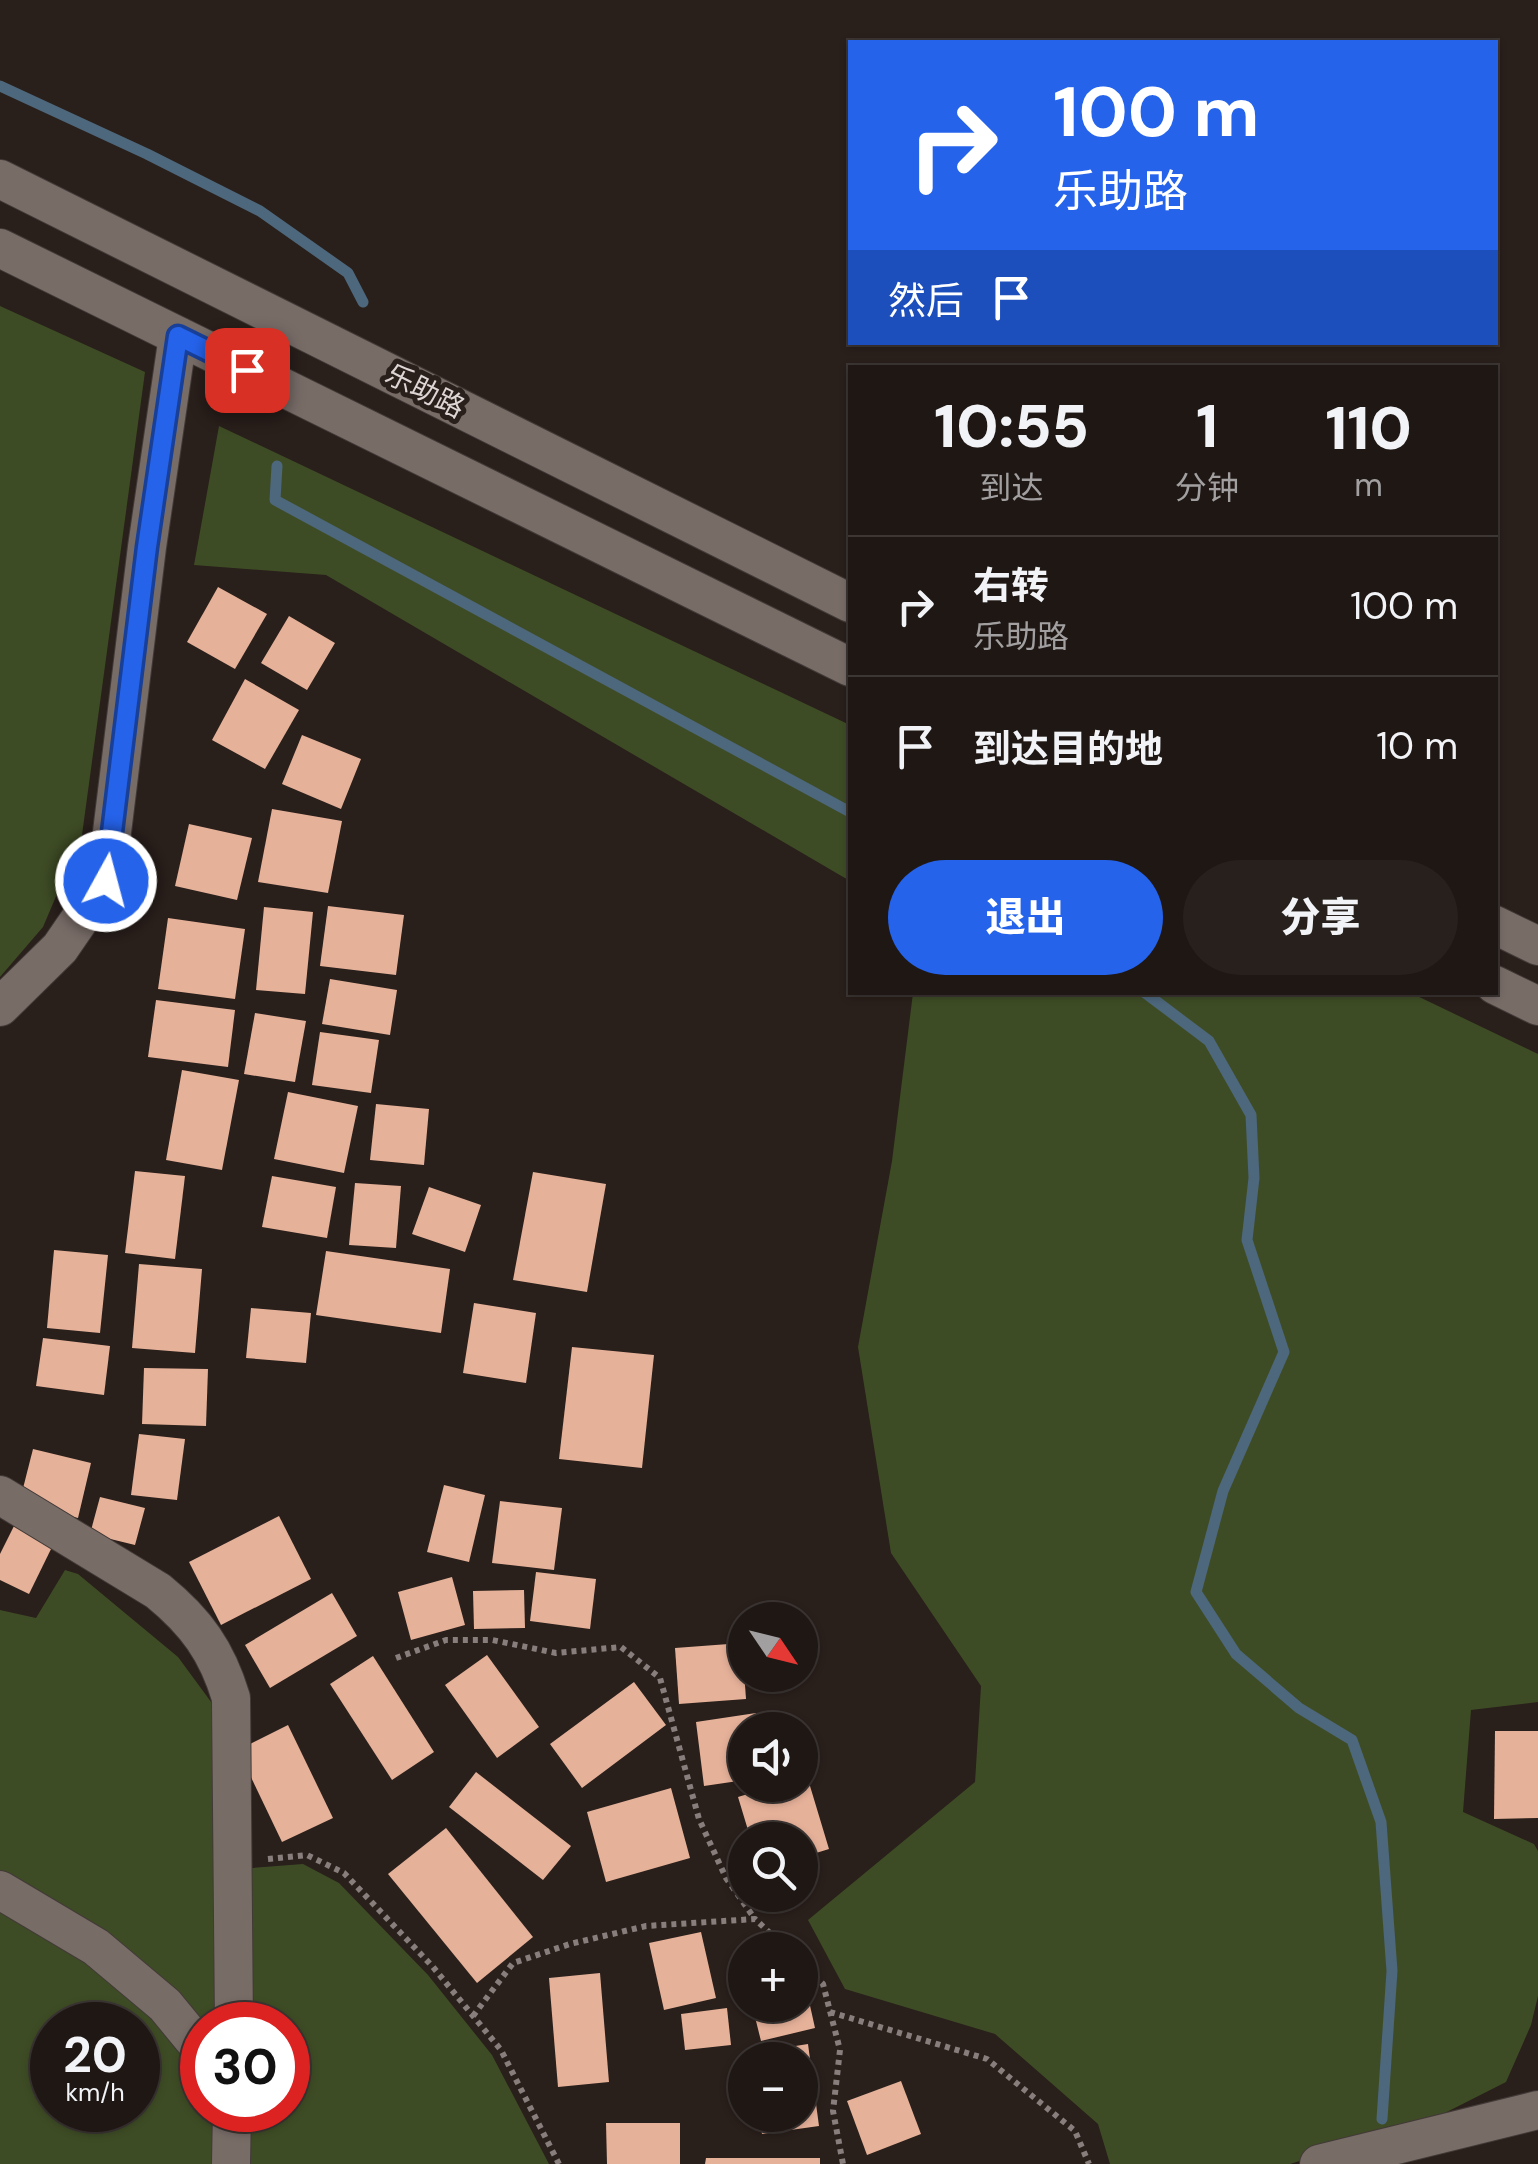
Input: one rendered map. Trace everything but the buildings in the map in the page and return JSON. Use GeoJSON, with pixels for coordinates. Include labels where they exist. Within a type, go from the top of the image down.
{"type":"FeatureCollection","features":[{"type":"Feature","properties":{"kind":"street","name":"乐助路"},"geometry":{"type":"LineString","coordinates":[[0,179],[848,601]]}},
{"type":"Feature","properties":{"kind":"street"},"geometry":{"type":"LineString","coordinates":[[0,248],[848,666]]}},
{"type":"Feature","properties":{"kind":"street"},"geometry":{"type":"LineString","coordinates":[[0,1006],[60,948],[106,881],[147,547],[178,336]]}},
{"type":"Feature","properties":{"kind":"street"},"geometry":{"type":"LineString","coordinates":[[1498,926],[1538,946]]}},
{"type":"Feature","properties":{"kind":"street"},"geometry":{"type":"LineString","coordinates":[[1498,986],[1538,1006]]}},
{"type":"Feature","properties":{"kind":"street"},"geometry":{"type":"LineString","coordinates":[[0,1495],[158,1591],[180,1609],[220,1662],[231,1698],[234,2002]]}},
{"type":"Feature","properties":{"kind":"street"},"geometry":{"type":"LineString","coordinates":[[0,1890],[96,1947],[165,2006],[180,2024]]}},
{"type":"Feature","properties":{"kind":"street"},"geometry":{"type":"LineString","coordinates":[[1319,2164],[1538,2110]]}},
{"type":"Feature","properties":{"kind":"street"},"geometry":{"type":"LineString","coordinates":[[231,2164],[232,2132]]}},
{"type":"Feature","properties":{"kind":"path"},"geometry":{"type":"LineString","coordinates":[[396,1658],[446,1640],[492,1640],[556,1653],[621,1648],[660,1678],[699,1820],[726,1878],[769,1932]]}},
{"type":"Feature","properties":{"kind":"path"},"geometry":{"type":"LineString","coordinates":[[232,1862],[307,1855],[344,1874],[433,1967],[501,2050],[560,2164]]}},
{"type":"Feature","properties":{"kind":"path"},"geometry":{"type":"LineString","coordinates":[[474,2016],[514,1963],[570,1944],[646,1926],[755,1919]]}},
{"type":"Feature","properties":{"kind":"path"},"geometry":{"type":"LineString","coordinates":[[818,1979],[823,1984],[840,2050],[833,2110],[842,2164]]}},
{"type":"Feature","properties":{"kind":"path"},"geometry":{"type":"LineString","coordinates":[[830,2012],[987,2059],[1074,2131],[1089,2164]]}},
{"type":"Feature","properties":{"kind":"green space"},"geometry":{"type":"Polygon","coordinates":[[[0,306],[145,372],[82,835],[43,927],[0,977],[0,306]]]}},
{"type":"Feature","properties":{"kind":"green space"},"geometry":{"type":"Polygon","coordinates":[[[219,426],[848,724],[848,880],[326,575],[194,565],[219,426]]]}},
{"type":"Feature","properties":{"kind":"green space"},"geometry":{"type":"Polygon","coordinates":[[[913,995],[1415,995],[1538,1054],[1538,1702],[1471,1710],[1463,1812],[1534,1844],[1538,1851],[1538,1996],[1531,2025],[1506,2082],[1431,2120],[1290,2164],[1110,2164],[1098,2124],[995,2034],[845,1989],[818,1932],[808,1920],[975,1782],[981,1686],[891,1553],[858,1347],[892,1161],[913,995]]]}},
{"type":"Feature","properties":{"kind":"green space"},"geometry":{"type":"Polygon","coordinates":[[[65,1570],[78,1574],[178,1657],[217,1710],[214,1871],[303,1864],[339,1883],[428,1975],[492,2055],[549,2164],[0,2164],[0,1610],[36,1618],[65,1570]]]}},
{"type":"Feature","properties":{"kind":"waterway"},"geometry":{"type":"LineString","coordinates":[[0,86],[260,211],[348,273],[363,302]]}},
{"type":"Feature","properties":{"kind":"waterway"},"geometry":{"type":"LineString","coordinates":[[277,466],[275,500],[848,811]]}},
{"type":"Feature","properties":{"kind":"waterway"},"geometry":{"type":"LineString","coordinates":[[1148,995],[1209,1041],[1251,1115],[1254,1178],[1247,1240],[1284,1352],[1223,1491],[1196,1592],[1236,1654],[1299,1708],[1352,1740],[1381,1822],[1392,1971],[1382,2119]]}},
{"type":"Feature","properties":{"kind":"route"},"geometry":{"type":"LineString","coordinates":[[106,881],[147,547],[178,336],[247,370]]}}]}
